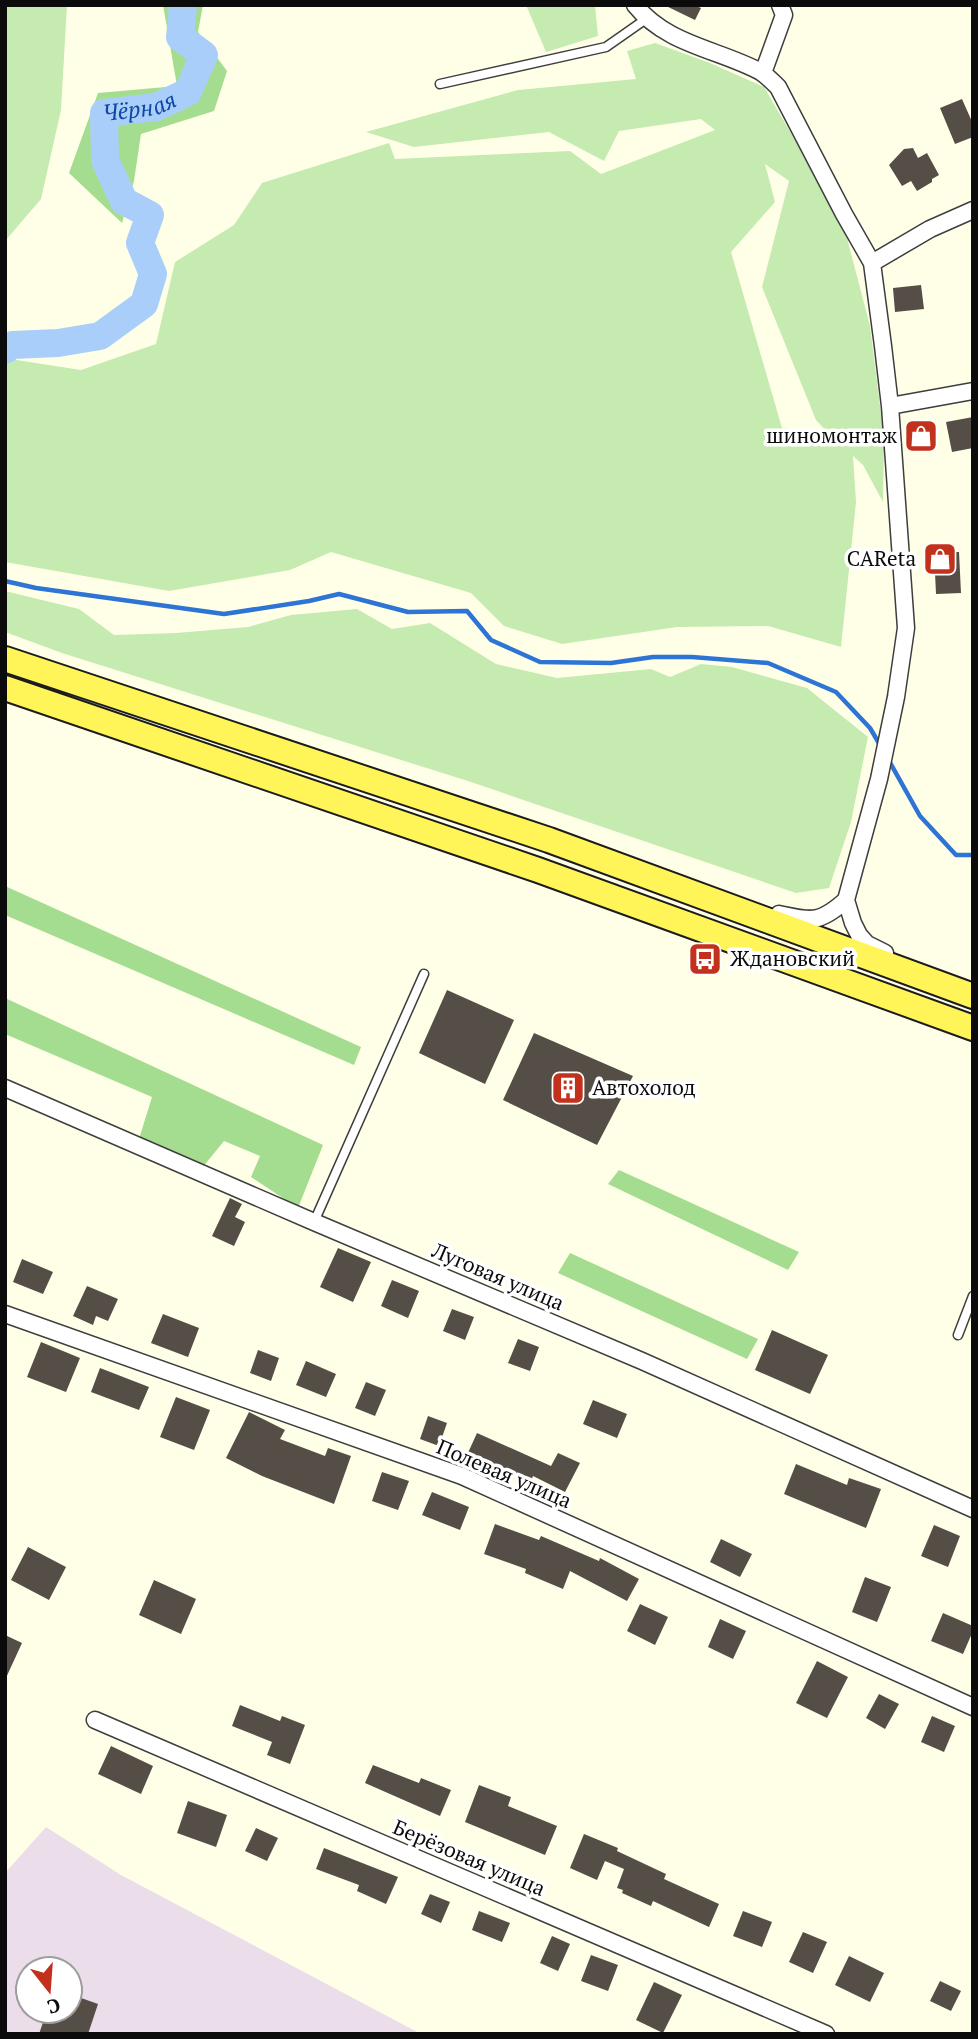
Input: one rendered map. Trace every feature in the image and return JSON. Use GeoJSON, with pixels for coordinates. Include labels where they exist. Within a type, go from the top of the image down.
{"type":"FeatureCollection","features":[{"type":"Feature","properties":{"kind":"main road"},"geometry":{"type":"LineString","coordinates":[[5,659],[549,840],[964,993]]}},
{"type":"Feature","properties":{"kind":"main road"},"geometry":{"type":"LineString","coordinates":[[5,688],[526,865],[973,1028]]}},
{"type":"Feature","properties":{"kind":"street"},"geometry":{"type":"LineString","coordinates":[[635,5],[646,19],[671,36],[763,73],[778,87],[872,262],[890,407],[906,628],[896,696],[879,779],[846,901],[853,923],[867,944],[964,993]]}},
{"type":"Feature","properties":{"kind":"street"},"geometry":{"type":"LineString","coordinates":[[763,73],[784,15],[780,5]]}},
{"type":"Feature","properties":{"kind":"street"},"geometry":{"type":"LineString","coordinates":[[872,262],[930,229],[973,210]]}},
{"type":"Feature","properties":{"kind":"street"},"geometry":{"type":"LineString","coordinates":[[890,407],[973,391]]}},
{"type":"Feature","properties":{"kind":"street"},"geometry":{"type":"LineString","coordinates":[[718,902],[807,920],[831,914],[846,901]]}},
{"type":"Feature","properties":{"kind":"street","name":"Луговая улица"},"geometry":{"type":"LineString","coordinates":[[5,1088],[642,1361],[973,1509]]}},
{"type":"Feature","properties":{"kind":"street","name":"Полевая улица"},"geometry":{"type":"LineString","coordinates":[[5,1314],[462,1476],[973,1707]]}},
{"type":"Feature","properties":{"kind":"street","name":"Берёзовая улица"},"geometry":{"type":"LineString","coordinates":[[95,1720],[826,2034]]}},
{"type":"Feature","properties":{"kind":"lane"},"geometry":{"type":"LineString","coordinates":[[440,84],[606,47],[646,19]]}},
{"type":"Feature","properties":{"kind":"lane"},"geometry":{"type":"LineString","coordinates":[[314,1222],[424,974]]}},
{"type":"Feature","properties":{"kind":"lane"},"geometry":{"type":"LineString","coordinates":[[958,1335],[973,1296]]}},
{"type":"Feature","properties":{"kind":"shaded area"},"geometry":{"type":"Polygon","coordinates":[[[46,1827],[121,1875],[421,2034],[5,2034],[5,1873],[46,1827]]]}},
{"type":"Feature","properties":{"kind":"green space"},"geometry":{"type":"Polygon","coordinates":[[[5,5],[67,5],[61,110],[41,199],[5,241],[5,5]]]}},
{"type":"Feature","properties":{"kind":"green space"},"geometry":{"type":"Polygon","coordinates":[[[163,5],[203,5],[198,32],[227,71],[214,111],[141,134],[134,181],[122,223],[69,173],[98,93],[177,86],[163,5]]]}},
{"type":"Feature","properties":{"kind":"green space"},"geometry":{"type":"Polygon","coordinates":[[[526,5],[595,5],[598,36],[546,52],[526,5]]]}},
{"type":"Feature","properties":{"kind":"green space"},"geometry":{"type":"Polygon","coordinates":[[[655,43],[764,87],[809,164],[847,238],[870,326],[884,438],[883,502],[863,465],[853,456],[856,502],[841,647],[768,626],[677,627],[562,644],[504,626],[471,593],[331,552],[290,570],[169,591],[5,562],[5,362],[10,359],[81,370],[156,344],[175,262],[234,225],[262,183],[389,143],[395,159],[570,151],[601,174],[715,130],[701,119],[619,131],[604,161],[549,132],[414,147],[366,132],[518,90],[636,79],[627,51],[655,43]],[[765,164],[775,202],[731,252],[782,428],[829,434],[816,420],[762,287],[789,181],[765,164]]]}},
{"type":"Feature","properties":{"kind":"green space"},"geometry":{"type":"Polygon","coordinates":[[[5,591],[79,609],[114,635],[248,627],[291,615],[357,609],[392,629],[430,623],[496,664],[557,678],[651,669],[670,677],[701,664],[732,667],[807,688],[868,737],[851,822],[829,888],[796,893],[471,782],[62,653],[5,632],[5,591]]]}},
{"type":"Feature","properties":{"kind":"green space"},"geometry":{"type":"Polygon","coordinates":[[[5,886],[361,1047],[354,1065],[5,915],[5,886]]]}},
{"type":"Feature","properties":{"kind":"green space"},"geometry":{"type":"Polygon","coordinates":[[[5,998],[323,1145],[298,1208],[251,1177],[260,1156],[224,1141],[193,1179],[135,1152],[152,1097],[5,1034],[5,998]]]}},
{"type":"Feature","properties":{"kind":"green space"},"geometry":{"type":"Polygon","coordinates":[[[619,1170],[799,1252],[788,1270],[608,1184],[619,1170]]]}},
{"type":"Feature","properties":{"kind":"green space"},"geometry":{"type":"Polygon","coordinates":[[[570,1253],[758,1339],[747,1359],[558,1273],[570,1253]]]}},
{"type":"Feature","properties":{"kind":"building"},"geometry":{"type":"Polygon","coordinates":[[[664,5],[694,5],[701,8],[695,20],[664,5]]]}},
{"type":"Feature","properties":{"kind":"building"},"geometry":{"type":"Polygon","coordinates":[[[962,99],[973,124],[973,137],[955,144],[940,108],[962,99]]]}},
{"type":"Feature","properties":{"kind":"building"},"geometry":{"type":"Polygon","coordinates":[[[913,148],[918,158],[927,153],[939,175],[917,191],[911,181],[902,186],[889,165],[904,149],[913,148]]]}},
{"type":"Feature","properties":{"kind":"building"},"geometry":{"type":"Polygon","coordinates":[[[921,285],[924,309],[895,312],[893,288],[921,285]]]}},
{"type":"Feature","properties":{"kind":"building"},"geometry":{"type":"Polygon","coordinates":[[[973,417],[973,448],[952,452],[946,422],[973,417]]]}},
{"type":"Feature","properties":{"kind":"building"},"geometry":{"type":"Polygon","coordinates":[[[934,552],[959,552],[961,593],[936,594],[934,552]]]}},
{"type":"Feature","properties":{"kind":"building"},"geometry":{"type":"Polygon","coordinates":[[[447,990],[514,1020],[485,1084],[419,1053],[447,990]]]}},
{"type":"Feature","properties":{"kind":"building","name":"Автохолод"},"geometry":{"type":"Polygon","coordinates":[[[534,1033],[633,1076],[597,1145],[503,1100],[534,1033]]]}},
{"type":"Feature","properties":{"kind":"building"},"geometry":{"type":"Polygon","coordinates":[[[230,1198],[242,1204],[235,1217],[245,1222],[234,1246],[212,1236],[230,1198]]]}},
{"type":"Feature","properties":{"kind":"building"},"geometry":{"type":"Polygon","coordinates":[[[338,1248],[371,1262],[353,1302],[320,1287],[338,1248]]]}},
{"type":"Feature","properties":{"kind":"building"},"geometry":{"type":"Polygon","coordinates":[[[22,1259],[53,1272],[43,1294],[13,1282],[22,1259]]]}},
{"type":"Feature","properties":{"kind":"building"},"geometry":{"type":"Polygon","coordinates":[[[392,1280],[419,1291],[408,1318],[381,1306],[392,1280]]]}},
{"type":"Feature","properties":{"kind":"building"},"geometry":{"type":"Polygon","coordinates":[[[87,1286],[118,1299],[108,1321],[96,1316],[93,1325],[73,1316],[87,1286]]]}},
{"type":"Feature","properties":{"kind":"building"},"geometry":{"type":"Polygon","coordinates":[[[452,1309],[474,1317],[465,1340],[443,1331],[452,1309]]]}},
{"type":"Feature","properties":{"kind":"building"},"geometry":{"type":"Polygon","coordinates":[[[163,1314],[199,1328],[188,1357],[151,1343],[163,1314]]]}},
{"type":"Feature","properties":{"kind":"building"},"geometry":{"type":"Polygon","coordinates":[[[772,1330],[828,1355],[810,1394],[755,1370],[772,1330]]]}},
{"type":"Feature","properties":{"kind":"building"},"geometry":{"type":"Polygon","coordinates":[[[518,1339],[539,1347],[530,1371],[508,1363],[518,1339]]]}},
{"type":"Feature","properties":{"kind":"building"},"geometry":{"type":"Polygon","coordinates":[[[41,1342],[80,1358],[66,1392],[27,1377],[41,1342]]]}},
{"type":"Feature","properties":{"kind":"building"},"geometry":{"type":"Polygon","coordinates":[[[258,1350],[279,1358],[271,1381],[250,1373],[258,1350]]]}},
{"type":"Feature","properties":{"kind":"building"},"geometry":{"type":"Polygon","coordinates":[[[306,1361],[336,1374],[326,1397],[296,1385],[306,1361]]]}},
{"type":"Feature","properties":{"kind":"building"},"geometry":{"type":"Polygon","coordinates":[[[100,1368],[149,1387],[139,1410],[91,1392],[100,1368]]]}},
{"type":"Feature","properties":{"kind":"building"},"geometry":{"type":"Polygon","coordinates":[[[366,1382],[386,1390],[375,1416],[355,1408],[366,1382]]]}},
{"type":"Feature","properties":{"kind":"building"},"geometry":{"type":"Polygon","coordinates":[[[176,1397],[210,1410],[194,1450],[160,1437],[176,1397]]]}},
{"type":"Feature","properties":{"kind":"building"},"geometry":{"type":"Polygon","coordinates":[[[593,1400],[627,1414],[617,1438],[583,1424],[593,1400]]]}},
{"type":"Feature","properties":{"kind":"building"},"geometry":{"type":"Polygon","coordinates":[[[249,1412],[285,1430],[280,1439],[325,1456],[328,1448],[351,1456],[334,1504],[262,1476],[226,1458],[249,1412]]]}},
{"type":"Feature","properties":{"kind":"building"},"geometry":{"type":"Polygon","coordinates":[[[428,1416],[447,1423],[439,1446],[420,1439],[428,1416]]]}},
{"type":"Feature","properties":{"kind":"building"},"geometry":{"type":"Polygon","coordinates":[[[477,1433],[551,1466],[558,1453],[580,1463],[565,1492],[533,1476],[530,1483],[467,1455],[477,1433]]]}},
{"type":"Feature","properties":{"kind":"building"},"geometry":{"type":"Polygon","coordinates":[[[796,1464],[847,1485],[849,1478],[881,1489],[866,1528],[784,1494],[796,1464]]]}},
{"type":"Feature","properties":{"kind":"building"},"geometry":{"type":"Polygon","coordinates":[[[382,1472],[409,1481],[398,1510],[372,1501],[382,1472]]]}},
{"type":"Feature","properties":{"kind":"building"},"geometry":{"type":"Polygon","coordinates":[[[432,1492],[469,1507],[460,1530],[422,1515],[432,1492]]]}},
{"type":"Feature","properties":{"kind":"building"},"geometry":{"type":"Polygon","coordinates":[[[495,1524],[539,1540],[541,1536],[599,1561],[600,1558],[639,1579],[627,1601],[570,1571],[563,1589],[525,1573],[526,1569],[484,1554],[495,1524]]]}},
{"type":"Feature","properties":{"kind":"building"},"geometry":{"type":"Polygon","coordinates":[[[934,1525],[960,1536],[948,1567],[921,1556],[934,1525]]]}},
{"type":"Feature","properties":{"kind":"building"},"geometry":{"type":"Polygon","coordinates":[[[721,1539],[752,1554],[740,1577],[710,1562],[721,1539]]]}},
{"type":"Feature","properties":{"kind":"building"},"geometry":{"type":"Polygon","coordinates":[[[28,1547],[66,1567],[49,1600],[11,1580],[28,1547]]]}},
{"type":"Feature","properties":{"kind":"building"},"geometry":{"type":"Polygon","coordinates":[[[865,1577],[891,1587],[877,1622],[852,1612],[865,1577]]]}},
{"type":"Feature","properties":{"kind":"building"},"geometry":{"type":"Polygon","coordinates":[[[154,1580],[196,1599],[181,1634],[139,1615],[154,1580]]]}},
{"type":"Feature","properties":{"kind":"building"},"geometry":{"type":"Polygon","coordinates":[[[640,1604],[668,1617],[655,1645],[627,1631],[640,1604]]]}},
{"type":"Feature","properties":{"kind":"building"},"geometry":{"type":"Polygon","coordinates":[[[943,1613],[973,1626],[963,1654],[931,1641],[943,1613]]]}},
{"type":"Feature","properties":{"kind":"building"},"geometry":{"type":"Polygon","coordinates":[[[720,1619],[746,1631],[733,1659],[708,1647],[720,1619]]]}},
{"type":"Feature","properties":{"kind":"building"},"geometry":{"type":"Polygon","coordinates":[[[5,1635],[22,1643],[5,1680],[5,1635]]]}},
{"type":"Feature","properties":{"kind":"building"},"geometry":{"type":"Polygon","coordinates":[[[817,1661],[848,1677],[827,1718],[796,1703],[817,1661]]]}},
{"type":"Feature","properties":{"kind":"building"},"geometry":{"type":"Polygon","coordinates":[[[879,1694],[899,1704],[885,1729],[866,1718],[879,1694]]]}},
{"type":"Feature","properties":{"kind":"building"},"geometry":{"type":"Polygon","coordinates":[[[240,1705],[280,1721],[282,1716],[305,1725],[290,1764],[267,1755],[272,1742],[232,1726],[240,1705]]]}},
{"type":"Feature","properties":{"kind":"building"},"geometry":{"type":"Polygon","coordinates":[[[932,1716],[955,1726],[944,1752],[921,1742],[932,1716]]]}},
{"type":"Feature","properties":{"kind":"building"},"geometry":{"type":"Polygon","coordinates":[[[111,1746],[153,1766],[141,1794],[98,1774],[111,1746]]]}},
{"type":"Feature","properties":{"kind":"building"},"geometry":{"type":"Polygon","coordinates":[[[373,1765],[419,1783],[421,1778],[451,1790],[440,1816],[365,1783],[373,1765]]]}},
{"type":"Feature","properties":{"kind":"building"},"geometry":{"type":"Polygon","coordinates":[[[479,1785],[511,1797],[508,1806],[557,1826],[545,1855],[465,1822],[479,1785]]]}},
{"type":"Feature","properties":{"kind":"building"},"geometry":{"type":"Polygon","coordinates":[[[188,1801],[227,1815],[216,1847],[177,1833],[188,1801]]]}},
{"type":"Feature","properties":{"kind":"building"},"geometry":{"type":"Polygon","coordinates":[[[256,1828],[278,1838],[267,1861],[245,1851],[256,1828]]]}},
{"type":"Feature","properties":{"kind":"building"},"geometry":{"type":"Polygon","coordinates":[[[584,1834],[618,1848],[617,1851],[666,1874],[664,1879],[719,1904],[709,1927],[653,1901],[651,1906],[622,1893],[623,1890],[617,1888],[624,1869],[605,1861],[597,1880],[570,1868],[584,1834]]]}},
{"type":"Feature","properties":{"kind":"building"},"geometry":{"type":"Polygon","coordinates":[[[324,1848],[398,1877],[386,1904],[357,1891],[359,1885],[316,1869],[324,1848]]]}},
{"type":"Feature","properties":{"kind":"building"},"geometry":{"type":"Polygon","coordinates":[[[430,1894],[450,1902],[441,1923],[421,1914],[430,1894]]]}},
{"type":"Feature","properties":{"kind":"building"},"geometry":{"type":"Polygon","coordinates":[[[479,1911],[510,1923],[502,1942],[472,1930],[479,1911]]]}},
{"type":"Feature","properties":{"kind":"building"},"geometry":{"type":"Polygon","coordinates":[[[743,1911],[772,1922],[762,1947],[733,1936],[743,1911]]]}},
{"type":"Feature","properties":{"kind":"building"},"geometry":{"type":"Polygon","coordinates":[[[803,1932],[827,1942],[813,1973],[789,1962],[803,1932]]]}},
{"type":"Feature","properties":{"kind":"building"},"geometry":{"type":"Polygon","coordinates":[[[552,1936],[570,1944],[558,1971],[540,1963],[552,1936]]]}},
{"type":"Feature","properties":{"kind":"building"},"geometry":{"type":"Polygon","coordinates":[[[591,1955],[618,1965],[608,1991],[581,1981],[591,1955]]]}},
{"type":"Feature","properties":{"kind":"building"},"geometry":{"type":"Polygon","coordinates":[[[849,1956],[884,1973],[870,2002],[835,1985],[849,1956]]]}},
{"type":"Feature","properties":{"kind":"building"},"geometry":{"type":"Polygon","coordinates":[[[940,1981],[961,1991],[951,2011],[930,2001],[940,1981]]]}},
{"type":"Feature","properties":{"kind":"building"},"geometry":{"type":"Polygon","coordinates":[[[654,1982],[682,1995],[663,2033],[636,2020],[654,1982]]]}},
{"type":"Feature","properties":{"kind":"building"},"geometry":{"type":"Polygon","coordinates":[[[84,1999],[98,2004],[88,2034],[39,2034],[42,2025],[84,2025],[84,1999]]]}},
{"type":"Feature","properties":{"kind":"waterway","name":"Чёрная"},"geometry":{"type":"LineString","coordinates":[[5,350],[13,345],[58,343],[100,336],[144,304],[153,274],[140,243],[150,215],[124,201],[105,160],[104,113],[156,107],[188,92],[204,55],[180,37],[183,5]]}},
{"type":"Feature","properties":{"kind":"waterway"},"geometry":{"type":"LineString","coordinates":[[5,581],[36,588],[224,614],[339,594],[408,612],[467,611],[491,640],[540,662],[611,663],[653,657],[692,657],[768,663],[836,692],[870,728],[880,745]]}},
{"type":"Feature","properties":{"kind":"waterway"},"geometry":{"type":"LineString","coordinates":[[888,759],[920,816],[956,855],[973,855]]}},
{"type":"Feature","properties":{"kind":"place","name":"шиномонтаж"},"geometry":{"type":"Point","coordinates":[921,436]}},
{"type":"Feature","properties":{"kind":"place","name":"CAReta"},"geometry":{"type":"Point","coordinates":[940,559]}},
{"type":"Feature","properties":{"kind":"place","name":"Ждановский"},"geometry":{"type":"Point","coordinates":[705,959]}},
{"type":"Feature","properties":{"kind":"place","name":"Автохолод"},"geometry":{"type":"Point","coordinates":[568,1088]}}]}
